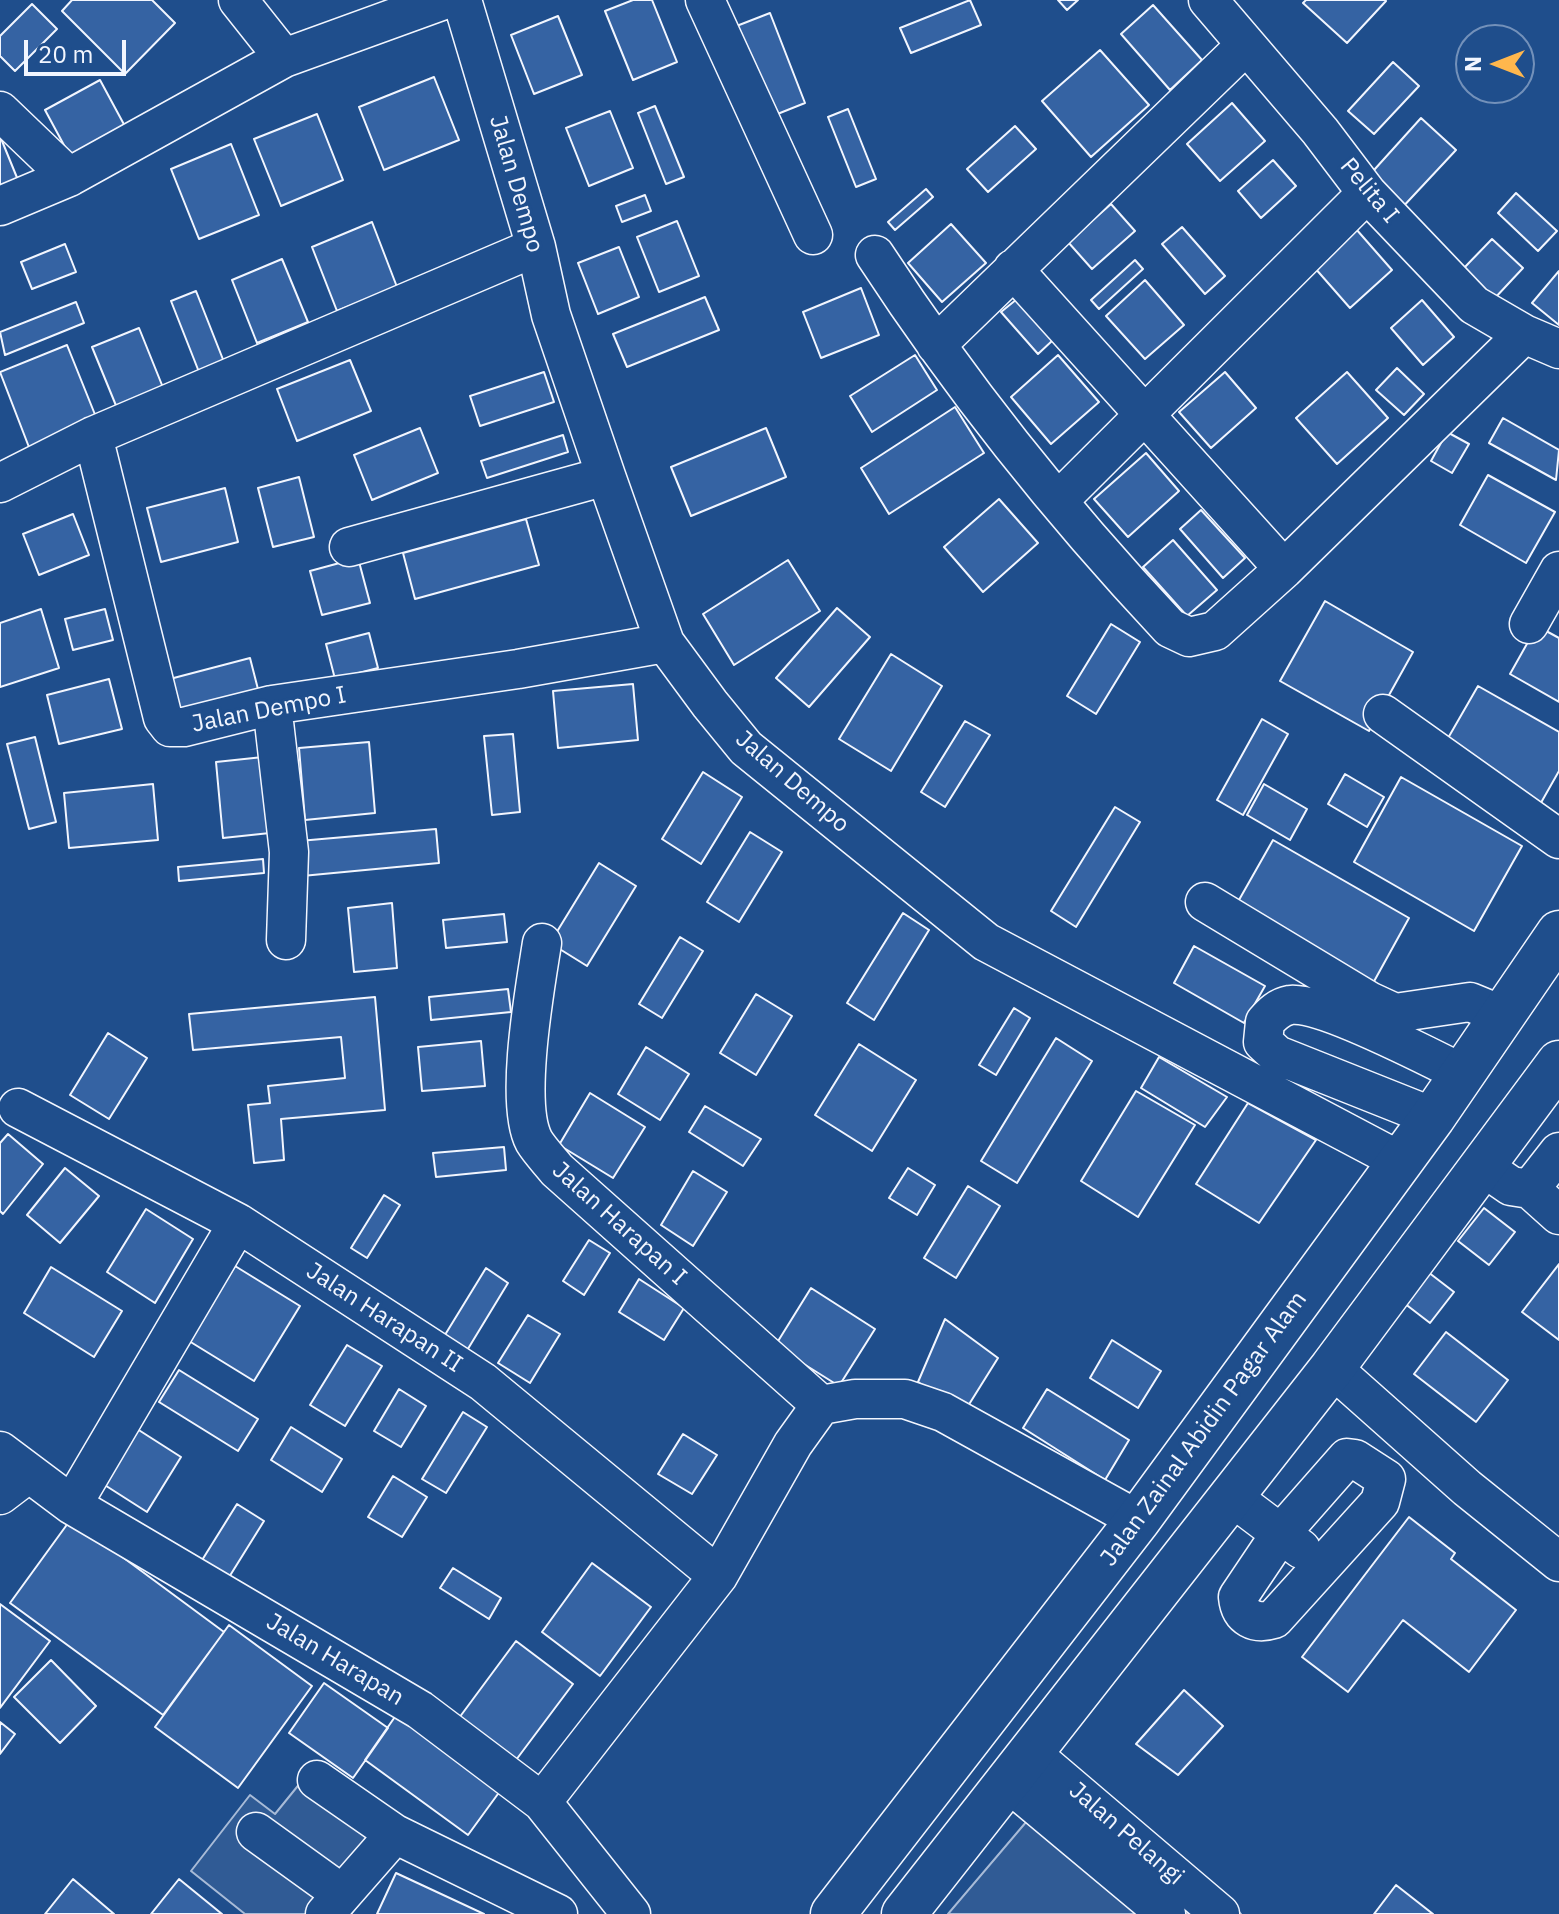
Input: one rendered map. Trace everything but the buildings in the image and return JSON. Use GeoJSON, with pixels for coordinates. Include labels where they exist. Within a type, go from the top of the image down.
{"type":"FeatureCollection","features":[{"type":"Feature","properties":{"kind":"highway","name":"Jalan Zainal Abidin Pagar Alam"},"geometry":{"type":"LineString","coordinates":[[833,1914],[1138,1520],[1433,1117],[1559,933]]}},
{"type":"Feature","properties":{"kind":"highway"},"geometry":{"type":"LineString","coordinates":[[904,1914],[1332,1368],[1482,1166],[1553,1083]]}},
{"type":"Feature","properties":{"kind":"street"},"geometry":{"type":"LineString","coordinates":[[238,0],[284,58]]}},
{"type":"Feature","properties":{"kind":"street"},"geometry":{"type":"LineString","coordinates":[[0,206],[69,177],[284,58],[444,0]]}},
{"type":"Feature","properties":{"kind":"street","name":"Jalan Dempo"},"geometry":{"type":"LineString","coordinates":[[462,0],[536,247],[551,315],[665,643],[746,748],[986,942],[1126,1019],[1400,1161]]}},
{"type":"Feature","properties":{"kind":"street"},"geometry":{"type":"LineString","coordinates":[[705,0],[813,235]]}},
{"type":"Feature","properties":{"kind":"street","name":"Pelita I"},"geometry":{"type":"LineString","coordinates":[[1208,0],[1320,131],[1367,193],[1474,305],[1524,334],[1559,349]]}},
{"type":"Feature","properties":{"kind":"street"},"geometry":{"type":"LineString","coordinates":[[936,345],[1245,46]]}},
{"type":"Feature","properties":{"kind":"street"},"geometry":{"type":"LineString","coordinates":[[0,111],[69,177]]}},
{"type":"Feature","properties":{"kind":"street"},"geometry":{"type":"LineString","coordinates":[[1059,500],[1367,193]]}},
{"type":"Feature","properties":{"kind":"street"},"geometry":{"type":"LineString","coordinates":[[0,483],[93,436],[536,247]]}},
{"type":"Feature","properties":{"kind":"street"},"geometry":{"type":"LineString","coordinates":[[875,255],[909,310],[1059,500],[1179,635],[1201,637],[1215,631],[1284,569],[1524,334]]}},
{"type":"Feature","properties":{"kind":"street"},"geometry":{"type":"LineString","coordinates":[[1013,269],[1284,569]]}},
{"type":"Feature","properties":{"kind":"street","name":"Jalan Dempo I"},"geometry":{"type":"LineString","coordinates":[[93,436],[163,718],[170,727],[184,727],[272,705],[518,669],[665,643]]}},
{"type":"Feature","properties":{"kind":"street"},"geometry":{"type":"LineString","coordinates":[[349,547],[606,476]]}},
{"type":"Feature","properties":{"kind":"street"},"geometry":{"type":"LineString","coordinates":[[1529,624],[1559,571]]}},
{"type":"Feature","properties":{"kind":"street"},"geometry":{"type":"LineString","coordinates":[[272,705],[289,852],[286,940]]}},
{"type":"Feature","properties":{"kind":"street"},"geometry":{"type":"LineString","coordinates":[[1383,714],[1559,839]]}},
{"type":"Feature","properties":{"kind":"street"},"geometry":{"type":"LineString","coordinates":[[1205,902],[1395,1013],[1470,1002],[1504,1016]]}},
{"type":"Feature","properties":{"kind":"street","name":"Jalan Harapan I"},"geometry":{"type":"LineString","coordinates":[[542,943],[526,1095],[528,1121],[534,1141],[557,1170],[821,1405]]}},
{"type":"Feature","properties":{"kind":"street"},"geometry":{"type":"LineString","coordinates":[[1433,1117],[1277,1055],[1263,1042],[1265,1022],[1279,1008],[1299,1005],[1375,1031],[1463,1074]]}},
{"type":"Feature","properties":{"kind":"street","name":"Jalan Harapan II"},"geometry":{"type":"LineString","coordinates":[[18,1108],[238,1223],[483,1382],[718,1576]]}},
{"type":"Feature","properties":{"kind":"street"},"geometry":{"type":"LineString","coordinates":[[1530,1189],[1559,1152]]}},
{"type":"Feature","properties":{"kind":"street"},"geometry":{"type":"LineString","coordinates":[[1482,1166],[1511,1186],[1530,1189],[1559,1215]]}},
{"type":"Feature","properties":{"kind":"street"},"geometry":{"type":"LineString","coordinates":[[72,1505],[238,1223]]}},
{"type":"Feature","properties":{"kind":"street"},"geometry":{"type":"LineString","coordinates":[[1332,1368],[1467,1488],[1556,1554]]}},
{"type":"Feature","properties":{"kind":"street"},"geometry":{"type":"LineString","coordinates":[[542,1802],[718,1576],[793,1444],[821,1405],[855,1399],[905,1399],[943,1412],[1138,1520]]}},
{"type":"Feature","properties":{"kind":"street"},"geometry":{"type":"LineString","coordinates":[[1347,1458],[1355,1459],[1386,1479],[1380,1502],[1274,1619],[1263,1623],[1247,1619],[1239,1607],[1238,1597],[1281,1533],[1347,1458]]}},
{"type":"Feature","properties":{"kind":"street","name":"Jalan Harapan"},"geometry":{"type":"LineString","coordinates":[[10,1473],[72,1505],[420,1710],[542,1802],[631,1914]]}},
{"type":"Feature","properties":{"kind":"street"},"geometry":{"type":"LineString","coordinates":[[1232,1497],[1322,1566]]}},
{"type":"Feature","properties":{"kind":"street"},"geometry":{"type":"LineString","coordinates":[[1020,1768],[1166,1914]]}},
{"type":"Feature","properties":{"kind":"street","name":"Jalan Pelangi"},"geometry":{"type":"LineString","coordinates":[[1020,1768],[1210,1911]]}},
{"type":"Feature","properties":{"kind":"street"},"geometry":{"type":"LineString","coordinates":[[317,1780],[395,1834],[558,1914]]}},
{"type":"Feature","properties":{"kind":"street"},"geometry":{"type":"LineString","coordinates":[[256,1832],[334,1904],[395,1834]]}},
{"type":"Feature","properties":{"kind":"shaded area"},"geometry":{"type":"Polygon","coordinates":[[[1072,1768],[1241,1914],[948,1914],[1072,1768]]]}},
{"type":"Feature","properties":{"kind":"shaded area"},"geometry":{"type":"Polygon","coordinates":[[[301,1782],[396,1857],[351,1914],[245,1914],[191,1871],[250,1795],[275,1814],[301,1782]]]}}]}
